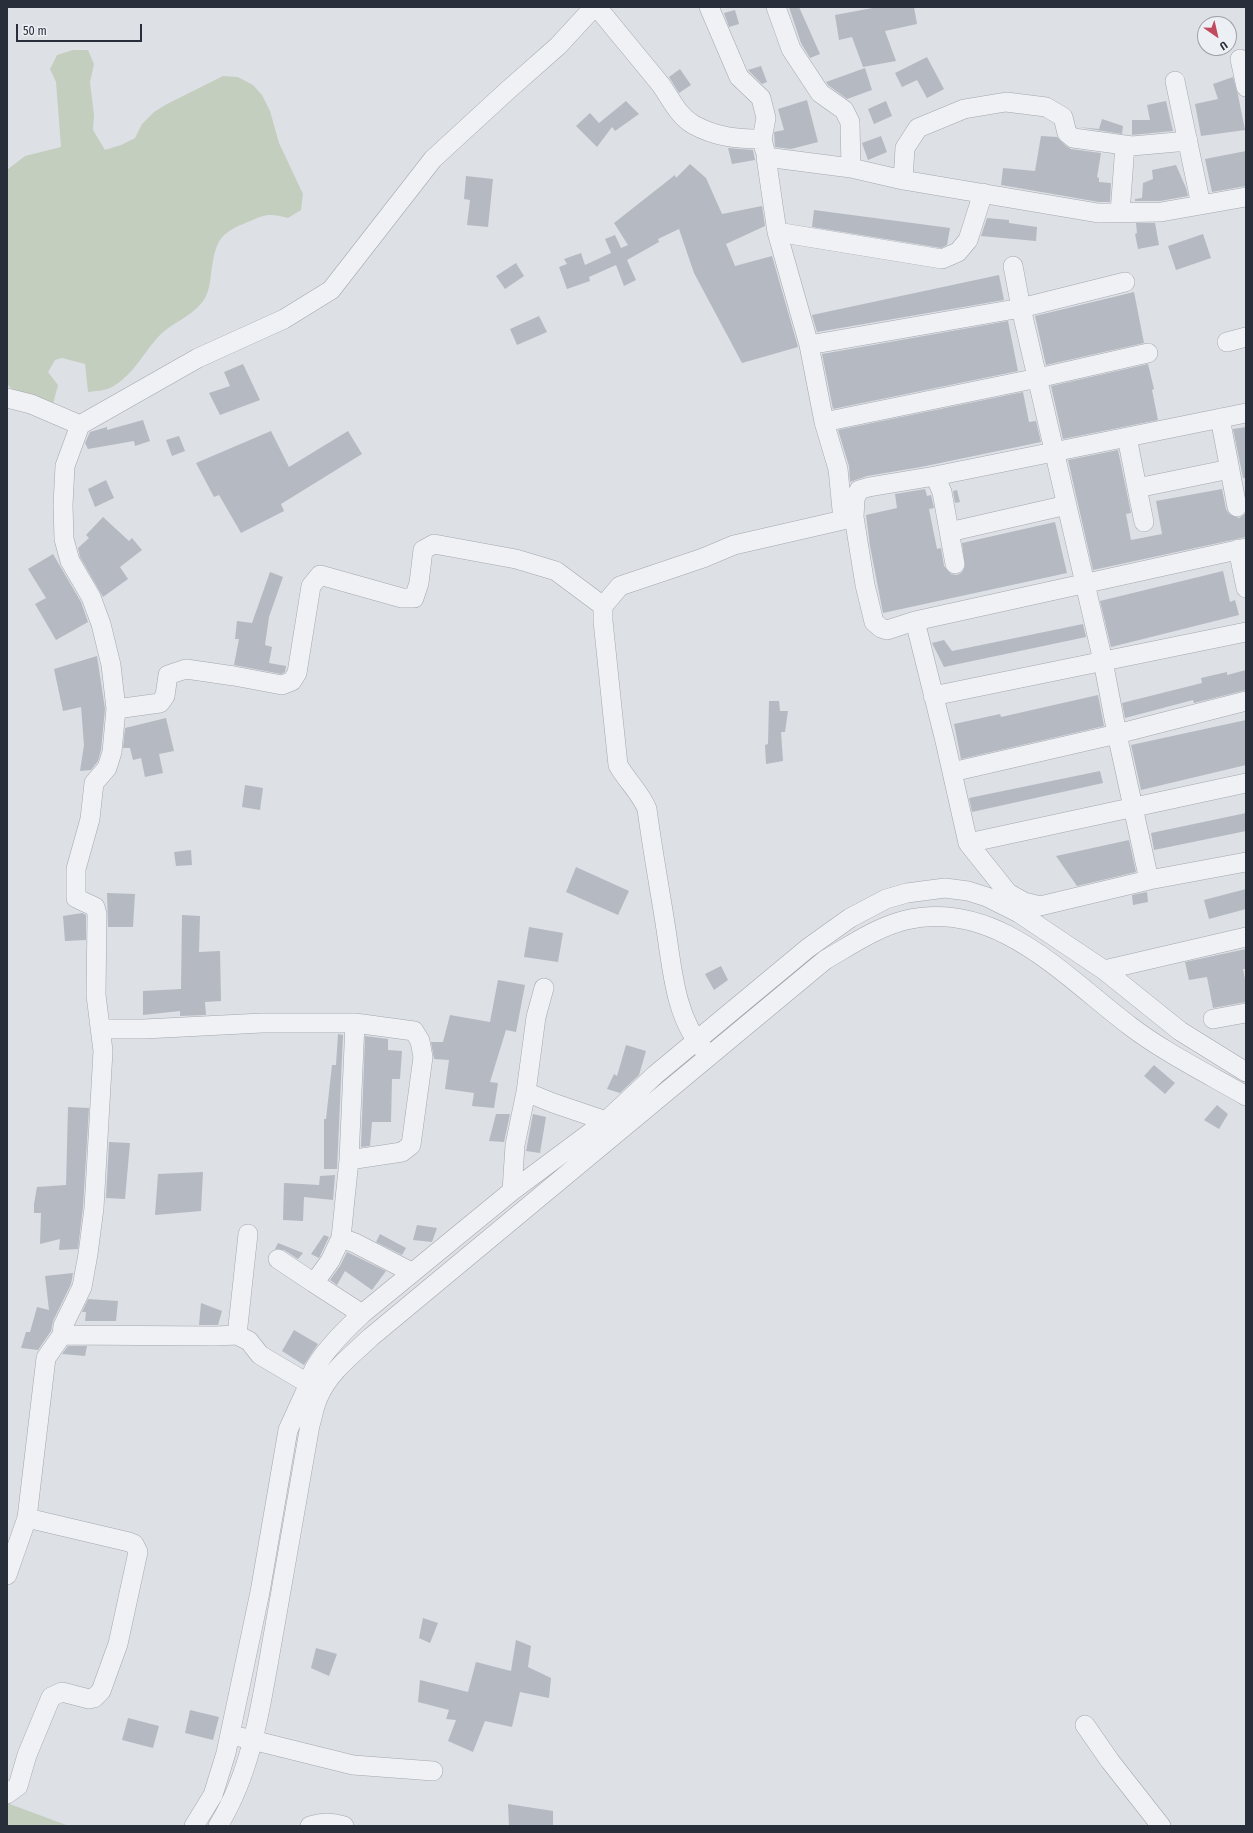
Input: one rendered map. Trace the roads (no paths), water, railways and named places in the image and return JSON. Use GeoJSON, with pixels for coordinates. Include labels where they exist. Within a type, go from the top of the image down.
{"type":"FeatureCollection","features":[{"type":"Feature","properties":{"kind":"street"},"geometry":{"type":"LineString","coordinates":[[7,1576],[27,1518],[46,1358],[62,1335],[63,1326],[82,1287],[93,1216],[103,1051],[96,995],[97,914],[95,907],[76,898],[76,869],[90,819],[94,783],[108,768],[112,752],[116,709],[110,665],[101,624],[91,597],[70,561],[64,539],[63,505],[65,466],[80,425],[198,358],[284,318],[331,290],[433,159],[507,90],[558,46],[595,7],[661,86],[683,117],[711,133],[764,148],[903,180],[1098,213],[1161,212],[1246,197]]}},
{"type":"Feature","properties":{"kind":"street"},"geometry":{"type":"LineString","coordinates":[[709,7],[739,76],[761,98],[766,118],[764,148],[777,232],[809,345],[824,422],[838,469],[848,519],[874,622],[881,628],[887,630],[915,621],[1242,548],[1246,588]]}},
{"type":"Feature","properties":{"kind":"street"},"geometry":{"type":"LineString","coordinates":[[776,7],[791,50],[820,93],[844,110],[850,122],[851,168]]}},
{"type":"Feature","properties":{"kind":"street"},"geometry":{"type":"LineString","coordinates":[[1240,59],[1246,87]]}},
{"type":"Feature","properties":{"kind":"street"},"geometry":{"type":"LineString","coordinates":[[1175,81],[1201,205]]}},
{"type":"Feature","properties":{"kind":"street"},"geometry":{"type":"LineString","coordinates":[[903,180],[905,148],[918,128],[964,109],[1006,102],[1046,107],[1063,117],[1067,133],[1073,138],[1125,145],[1188,141]]}},
{"type":"Feature","properties":{"kind":"street"},"geometry":{"type":"LineString","coordinates":[[1120,212],[1125,145]]}},
{"type":"Feature","properties":{"kind":"street"},"geometry":{"type":"LineString","coordinates":[[777,232],[942,259],[958,252],[968,240],[984,193]]}},
{"type":"Feature","properties":{"kind":"street"},"geometry":{"type":"LineString","coordinates":[[1014,266],[1021,308],[1056,452],[1066,505],[1103,661],[1117,734],[1149,880]]}},
{"type":"Feature","properties":{"kind":"street"},"geometry":{"type":"LineString","coordinates":[[809,345],[1021,308],[1125,282]]}},
{"type":"Feature","properties":{"kind":"street"},"geometry":{"type":"LineString","coordinates":[[1227,342],[1246,337]]}},
{"type":"Feature","properties":{"kind":"street"},"geometry":{"type":"LineString","coordinates":[[824,422],[1038,378],[1148,353]]}},
{"type":"Feature","properties":{"kind":"street"},"geometry":{"type":"LineString","coordinates":[[7,398],[31,404],[80,425]]}},
{"type":"Feature","properties":{"kind":"street"},"geometry":{"type":"LineString","coordinates":[[848,519],[859,490],[869,486],[935,476],[1246,413]]}},
{"type":"Feature","properties":{"kind":"street"},"geometry":{"type":"LineString","coordinates":[[1220,418],[1237,507]]}},
{"type":"Feature","properties":{"kind":"street"},"geometry":{"type":"LineString","coordinates":[[1127,437],[1144,522]]}},
{"type":"Feature","properties":{"kind":"street"},"geometry":{"type":"LineString","coordinates":[[1137,488],[1230,469]]}},
{"type":"Feature","properties":{"kind":"street"},"geometry":{"type":"LineString","coordinates":[[935,476],[942,492],[955,564]]}},
{"type":"Feature","properties":{"kind":"street"},"geometry":{"type":"LineString","coordinates":[[949,532],[1066,505]]}},
{"type":"Feature","properties":{"kind":"street"},"geometry":{"type":"LineString","coordinates":[[703,1049],[688,1027],[676,990],[647,809],[641,796],[626,778],[618,765],[603,621],[603,606],[620,586],[703,558],[734,545],[848,519]]}},
{"type":"Feature","properties":{"kind":"street"},"geometry":{"type":"LineString","coordinates":[[116,709],[160,703],[165,696],[168,675],[186,669],[282,685],[292,681],[297,673],[311,586],[320,575],[402,598],[414,598],[419,584],[423,550],[434,544],[516,560],[556,571],[603,606]]}},
{"type":"Feature","properties":{"kind":"street"},"geometry":{"type":"LineString","coordinates":[[915,621],[968,843],[1008,893],[1024,902],[1040,906],[1149,880],[1246,862]]}},
{"type":"Feature","properties":{"kind":"street"},"geometry":{"type":"LineString","coordinates":[[933,696],[1246,632]]}},
{"type":"Feature","properties":{"kind":"street"},"geometry":{"type":"LineString","coordinates":[[952,772],[1117,734],[1246,701]]}},
{"type":"Feature","properties":{"kind":"street"},"geometry":{"type":"LineString","coordinates":[[968,843],[1133,806],[1246,783]]}},
{"type":"Feature","properties":{"kind":"street"},"geometry":{"type":"LineString","coordinates":[[218,1826],[233,1800],[241,1738],[270,1594],[314,1409],[318,1397],[332,1375],[376,1332],[703,1049],[808,948],[850,918],[886,899],[929,889],[946,888],[968,891],[987,897],[1019,913],[1104,970],[1180,1031],[1246,1072]]}},
{"type":"Feature","properties":{"kind":"street"},"geometry":{"type":"LineString","coordinates":[[270,1594],[288,1430],[309,1384],[309,1376],[330,1348],[362,1314],[512,1191],[703,1049],[772,1004],[825,960],[867,935],[889,925],[907,920],[945,916],[989,927],[1030,948],[1065,972],[1130,1026],[1246,1096]]}},
{"type":"Feature","properties":{"kind":"street"},"geometry":{"type":"LineString","coordinates":[[1104,970],[1246,937]]}},
{"type":"Feature","properties":{"kind":"street"},"geometry":{"type":"LineString","coordinates":[[512,1191],[515,1145],[526,1092],[536,1017],[544,988]]}},
{"type":"Feature","properties":{"kind":"street"},"geometry":{"type":"LineString","coordinates":[[1213,1019],[1246,1013]]}},
{"type":"Feature","properties":{"kind":"street"},"geometry":{"type":"LineString","coordinates":[[100,1029],[144,1029],[262,1023],[355,1023],[414,1031],[420,1040],[423,1057],[411,1144],[409,1148],[402,1152],[349,1160]]}},
{"type":"Feature","properties":{"kind":"street"},"geometry":{"type":"LineString","coordinates":[[314,1283],[330,1261],[342,1238],[349,1160],[355,1023]]}},
{"type":"Feature","properties":{"kind":"street"},"geometry":{"type":"LineString","coordinates":[[526,1092],[606,1121]]}},
{"type":"Feature","properties":{"kind":"street"},"geometry":{"type":"LineString","coordinates":[[237,1335],[248,1234]]}},
{"type":"Feature","properties":{"kind":"street"},"geometry":{"type":"LineString","coordinates":[[342,1238],[355,1242],[412,1272]]}},
{"type":"Feature","properties":{"kind":"street"},"geometry":{"type":"LineString","coordinates":[[278,1259],[362,1314]]}},
{"type":"Feature","properties":{"kind":"street"},"geometry":{"type":"LineString","coordinates":[[62,1335],[237,1335],[249,1341],[260,1355],[309,1384]]}},
{"type":"Feature","properties":{"kind":"street"},"geometry":{"type":"LineString","coordinates":[[7,1794],[18,1786],[27,1755],[51,1697],[62,1692],[89,1699],[94,1698],[101,1692],[118,1644],[138,1552],[134,1544],[129,1542],[27,1518]]}},
{"type":"Feature","properties":{"kind":"street"},"geometry":{"type":"LineString","coordinates":[[1085,1725],[1110,1761],[1161,1826]]}},
{"type":"Feature","properties":{"kind":"street"},"geometry":{"type":"LineString","coordinates":[[241,1738],[353,1765],[433,1771]]}},
{"type":"Feature","properties":{"kind":"street"},"geometry":{"type":"LineString","coordinates":[[194,1826],[213,1795],[241,1738]]}},
{"type":"Feature","properties":{"kind":"street"},"geometry":{"type":"LineString","coordinates":[[310,1826],[333,1823],[344,1826]]}}]}
